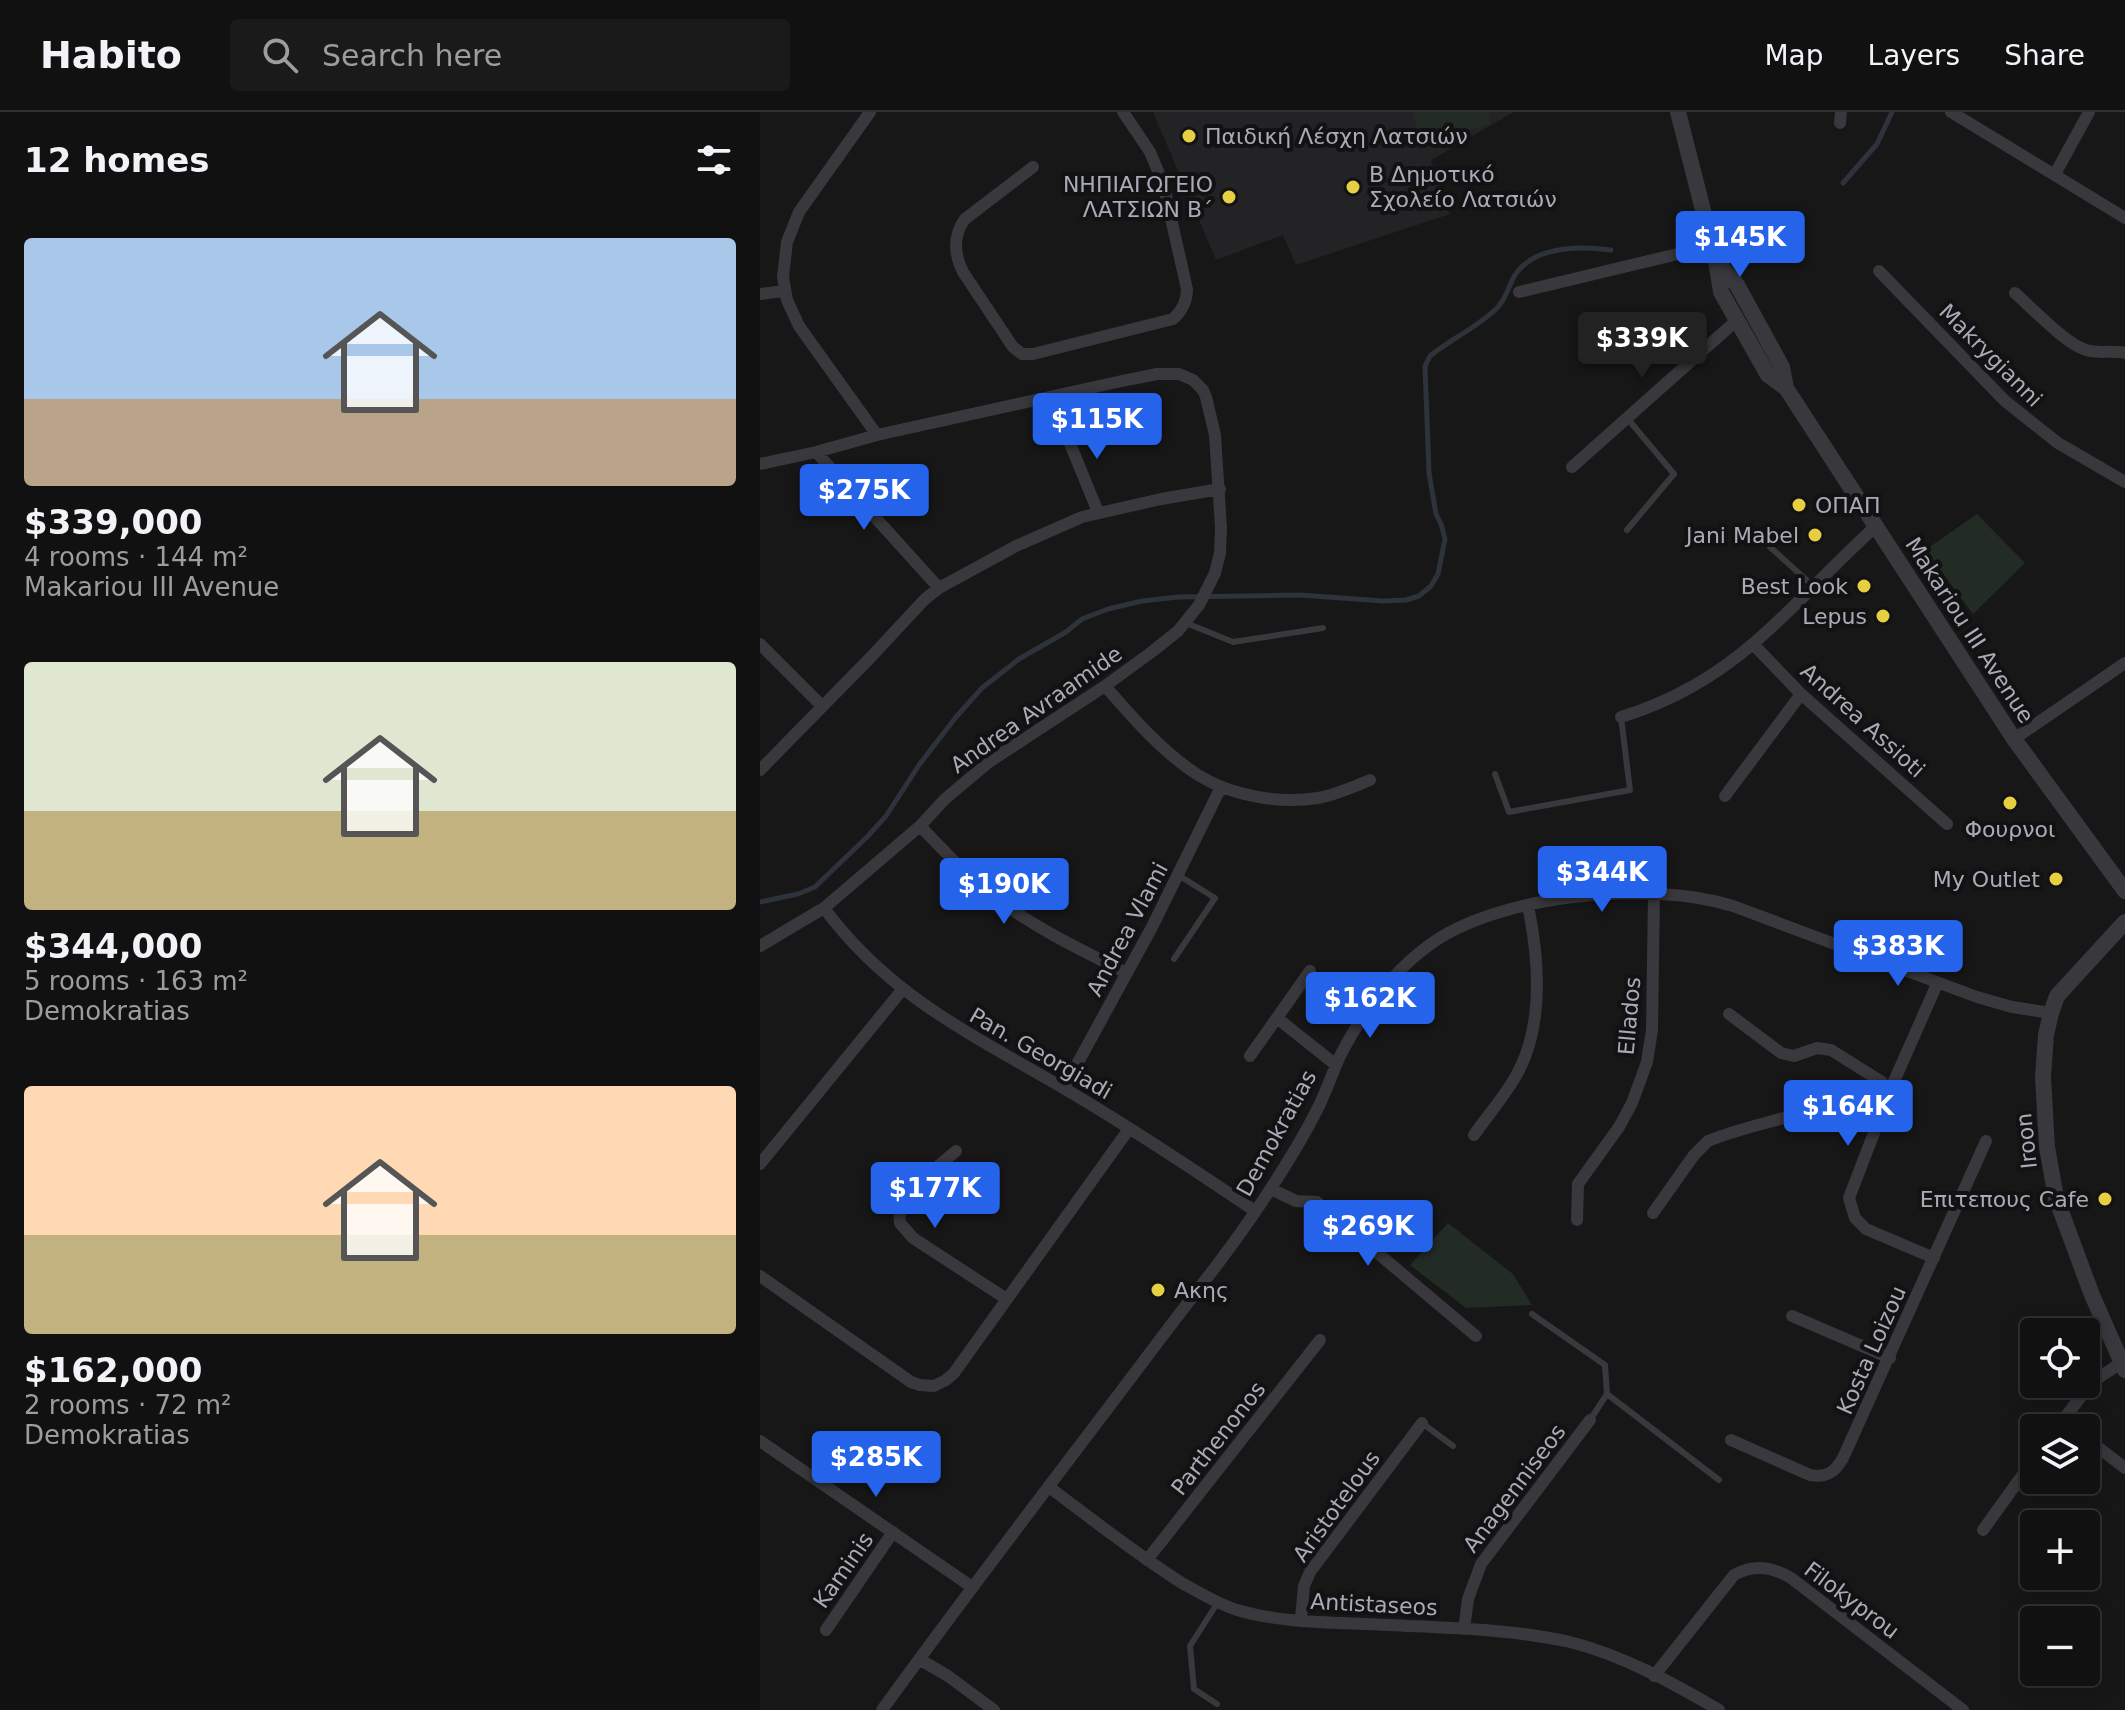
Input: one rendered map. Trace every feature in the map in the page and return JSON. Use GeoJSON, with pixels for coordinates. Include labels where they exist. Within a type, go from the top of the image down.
{"type":"FeatureCollection","features":[{"type":"Feature","properties":{"kind":"street"},"geometry":{"type":"LineString","coordinates":[[760,464],[877,435],[799,326],[784,291],[783,277],[785,252],[799,212],[870,112]]}},
{"type":"Feature","properties":{"kind":"street"},"geometry":{"type":"LineString","coordinates":[[1033,167],[965,219],[958,230],[956,245],[960,266],[1013,347],[1022,354],[1033,354],[1173,319],[1181,309],[1187,289],[1163,183],[1150,152],[1123,112]]}},
{"type":"Feature","properties":{"kind":"street","name":"Makariou III Avenue"},"geometry":{"type":"LineString","coordinates":[[1678,112],[1721,292],[1736,321],[1768,375],[1786,388],[2014,739],[2125,891]]}},
{"type":"Feature","properties":{"kind":"street"},"geometry":{"type":"LineString","coordinates":[[1951,112],[2125,218]]}},
{"type":"Feature","properties":{"kind":"street"},"geometry":{"type":"LineString","coordinates":[[2055,174],[2089,112]]}},
{"type":"Feature","properties":{"kind":"street"},"geometry":{"type":"LineString","coordinates":[[1519,292],[1714,253]]}},
{"type":"Feature","properties":{"kind":"street","name":"Makariou III Avenue"},"geometry":{"type":"LineString","coordinates":[[1714,253],[1737,285],[1782,367],[1786,388]]}},
{"type":"Feature","properties":{"kind":"street","name":"Makrygianni"},"geometry":{"type":"LineString","coordinates":[[1879,271],[2005,401],[2058,443],[2125,482]]}},
{"type":"Feature","properties":{"kind":"street"},"geometry":{"type":"LineString","coordinates":[[760,294],[784,291]]}},
{"type":"Feature","properties":{"kind":"street"},"geometry":{"type":"LineString","coordinates":[[2015,293],[2076,346],[2092,352],[2125,353]]}},
{"type":"Feature","properties":{"kind":"street"},"geometry":{"type":"LineString","coordinates":[[1572,467],[1736,321]]}},
{"type":"Feature","properties":{"kind":"street","name":"Andrea Avraamide"},"geometry":{"type":"LineString","coordinates":[[760,946],[824,908],[989,762],[1153,651],[1186,623],[1211,584],[1218,563],[1220,489],[1215,435],[1203,390],[1193,380],[1179,374],[1157,374],[877,435]]}},
{"type":"Feature","properties":{"kind":"street"},"geometry":{"type":"LineString","coordinates":[[1062,424],[1098,512]]}},
{"type":"Feature","properties":{"kind":"street"},"geometry":{"type":"LineString","coordinates":[[816,452],[939,588]]}},
{"type":"Feature","properties":{"kind":"street"},"geometry":{"type":"LineString","coordinates":[[760,770],[939,588],[1040,534],[1098,512],[1220,489]]}},
{"type":"Feature","properties":{"kind":"street"},"geometry":{"type":"LineString","coordinates":[[1621,717],[1675,697],[1753,644],[1876,526]]}},
{"type":"Feature","properties":{"kind":"street"},"geometry":{"type":"LineString","coordinates":[[760,644],[822,706]]}},
{"type":"Feature","properties":{"kind":"street","name":"Andrea Assioti"},"geometry":{"type":"LineString","coordinates":[[1753,644],[1801,694],[1947,824]]}},
{"type":"Feature","properties":{"kind":"street"},"geometry":{"type":"LineString","coordinates":[[2014,739],[2125,663]]}},
{"type":"Feature","properties":{"kind":"street"},"geometry":{"type":"LineString","coordinates":[[1105,686],[1172,755],[1197,775],[1221,787],[1262,797],[1303,799],[1328,795],[1370,780]]}},
{"type":"Feature","properties":{"kind":"street"},"geometry":{"type":"LineString","coordinates":[[1725,796],[1801,694]]}},
{"type":"Feature","properties":{"kind":"street","name":"Andrea Vlami"},"geometry":{"type":"LineString","coordinates":[[1064,1088],[1127,973],[1221,787]]}},
{"type":"Feature","properties":{"kind":"street"},"geometry":{"type":"LineString","coordinates":[[920,826],[970,877],[998,900],[1042,928],[1127,973]]}},
{"type":"Feature","properties":{"kind":"street","name":"Demokratias"},"geometry":{"type":"LineString","coordinates":[[882,1710],[1271,1189],[1313,1117],[1351,1037],[1375,1000],[1417,955],[1454,928],[1528,906],[1599,896],[1654,894],[1698,897],[1733,906],[1937,984],[1995,1002],[2051,1013]]}},
{"type":"Feature","properties":{"kind":"street","name":"Ellados"},"geometry":{"type":"LineString","coordinates":[[1577,1220],[1578,1184],[1619,1127],[1632,1103],[1647,1062],[1652,1030],[1654,894]]}},
{"type":"Feature","properties":{"kind":"street"},"geometry":{"type":"LineString","coordinates":[[1474,1135],[1509,1087],[1525,1055],[1537,982],[1528,906]]}},
{"type":"Feature","properties":{"kind":"street","name":"Pan. Georgiadi"},"geometry":{"type":"LineString","coordinates":[[824,908],[852,942],[902,990],[972,1036],[1064,1088],[1255,1211]]}},
{"type":"Feature","properties":{"kind":"street","name":"Iroon"},"geometry":{"type":"LineString","coordinates":[[2123,1366],[2065,1227],[2051,1172],[2043,1060],[2057,996],[2125,922]]}},
{"type":"Feature","properties":{"kind":"street"},"geometry":{"type":"LineString","coordinates":[[1250,1056],[1310,971]]}},
{"type":"Feature","properties":{"kind":"street"},"geometry":{"type":"LineString","coordinates":[[1934,1258],[1866,1229],[1850,1209],[1849,1198],[1892,1086],[1937,984]]}},
{"type":"Feature","properties":{"kind":"street"},"geometry":{"type":"LineString","coordinates":[[760,1163],[902,990]]}},
{"type":"Feature","properties":{"kind":"street"},"geometry":{"type":"LineString","coordinates":[[1729,1014],[1781,1053],[1794,1056],[1817,1048],[1831,1050],[1878,1081],[1892,1086]]}},
{"type":"Feature","properties":{"kind":"street"},"geometry":{"type":"LineString","coordinates":[[1277,1018],[1336,1065]]}},
{"type":"Feature","properties":{"kind":"street"},"geometry":{"type":"LineString","coordinates":[[1653,1213],[1700,1147],[1708,1141],[1834,1104],[1878,1081]]}},
{"type":"Feature","properties":{"kind":"street"},"geometry":{"type":"LineString","coordinates":[[760,1276],[906,1379],[920,1385],[934,1386],[954,1373],[1129,1129]]}},
{"type":"Feature","properties":{"kind":"street","name":"Kosta Loizou"},"geometry":{"type":"LineString","coordinates":[[1731,1440],[1805,1474],[1820,1477],[1836,1469],[1890,1358],[1986,1141]]}},
{"type":"Feature","properties":{"kind":"street"},"geometry":{"type":"LineString","coordinates":[[956,1151],[907,1197],[900,1209],[900,1223],[913,1238],[1005,1298]]}},
{"type":"Feature","properties":{"kind":"street"},"geometry":{"type":"LineString","coordinates":[[1271,1189],[1296,1201],[1317,1202],[1476,1336]]}},
{"type":"Feature","properties":{"kind":"street"},"geometry":{"type":"LineString","coordinates":[[1792,1316],[1890,1358]]}},
{"type":"Feature","properties":{"kind":"street","name":"Parthenonos"},"geometry":{"type":"LineString","coordinates":[[1147,1560],[1320,1340]]}},
{"type":"Feature","properties":{"kind":"street"},"geometry":{"type":"LineString","coordinates":[[2071,1414],[2092,1382],[2123,1366]]}},
{"type":"Feature","properties":{"kind":"street","name":"Anagenniseos"},"geometry":{"type":"LineString","coordinates":[[1464,1629],[1468,1599],[1481,1564],[1590,1420]]}},
{"type":"Feature","properties":{"kind":"street","name":"Aristotelous"},"geometry":{"type":"LineString","coordinates":[[1301,1619],[1304,1586],[1310,1572],[1422,1423]]}},
{"type":"Feature","properties":{"kind":"street"},"geometry":{"type":"LineString","coordinates":[[760,1441],[972,1587]]}},
{"type":"Feature","properties":{"kind":"street"},"geometry":{"type":"LineString","coordinates":[[2100,1449],[2125,1468]]}},
{"type":"Feature","properties":{"kind":"street"},"geometry":{"type":"LineString","coordinates":[[1983,1530],[2020,1478]]}},
{"type":"Feature","properties":{"kind":"street","name":"Antistaseos"},"geometry":{"type":"LineString","coordinates":[[1049,1487],[1147,1560],[1218,1602],[1246,1612],[1301,1619],[1464,1629],[1572,1643],[1611,1656],[1719,1710]]}},
{"type":"Feature","properties":{"kind":"street","name":"Kaminis"},"geometry":{"type":"LineString","coordinates":[[826,1630],[893,1532]]}},
{"type":"Feature","properties":{"kind":"street","name":"Filokyprou"},"geometry":{"type":"LineString","coordinates":[[1654,1676],[1734,1575],[1765,1568],[1791,1578],[1963,1710]]}},
{"type":"Feature","properties":{"kind":"street"},"geometry":{"type":"LineString","coordinates":[[919,1659],[994,1710]]}},
{"type":"Feature","properties":{"kind":"lane"},"geometry":{"type":"LineString","coordinates":[[1627,418],[1674,474],[1627,530]]}},
{"type":"Feature","properties":{"kind":"lane"},"geometry":{"type":"LineString","coordinates":[[1770,547],[1813,586]]}},
{"type":"Feature","properties":{"kind":"lane"},"geometry":{"type":"LineString","coordinates":[[1186,623],[1233,642],[1323,628]]}},
{"type":"Feature","properties":{"kind":"lane"},"geometry":{"type":"LineString","coordinates":[[1495,774],[1509,812],[1630,790],[1621,717]]}},
{"type":"Feature","properties":{"kind":"lane"},"geometry":{"type":"LineString","coordinates":[[1174,959],[1215,898],[1178,875]]}},
{"type":"Feature","properties":{"kind":"lane"},"geometry":{"type":"LineString","coordinates":[[1532,1314],[1605,1365],[1607,1394],[1590,1420]]}},
{"type":"Feature","properties":{"kind":"lane"},"geometry":{"type":"LineString","coordinates":[[1607,1394],[1719,1480]]}},
{"type":"Feature","properties":{"kind":"lane"},"geometry":{"type":"LineString","coordinates":[[1422,1423],[1453,1446]]}},
{"type":"Feature","properties":{"kind":"lane"},"geometry":{"type":"LineString","coordinates":[[1217,1704],[1194,1689],[1190,1646],[1218,1602]]}},
{"type":"Feature","properties":{"kind":"shaded area","name":"Β Δημοτικό Σχολείο Λατσιών"},"geometry":{"type":"Polygon","coordinates":[[[1153,112],[1514,112],[1431,160],[1450,214],[1296,265],[1283,235],[1216,260],[1153,112]]]}},
{"type":"Feature","properties":{"kind":"shaded area"},"geometry":{"type":"Polygon","coordinates":[[[1413,112],[1488,112],[1491,124],[1421,142],[1413,112]]]}},
{"type":"Feature","properties":{"kind":"shaded area"},"geometry":{"type":"Polygon","coordinates":[[[1977,514],[2025,563],[1973,614],[1925,550],[1977,514]]]}},
{"type":"Feature","properties":{"kind":"shaded area"},"geometry":{"type":"Polygon","coordinates":[[[1448,1223],[1513,1274],[1532,1305],[1466,1308],[1410,1265],[1448,1223]]]}},
{"type":"Feature","properties":{"kind":"waterway"},"geometry":{"type":"LineString","coordinates":[[1843,183],[1877,144],[1892,112]]}},
{"type":"Feature","properties":{"kind":"waterway"},"geometry":{"type":"LineString","coordinates":[[760,902],[815,887],[886,816],[919,765],[982,688],[1019,659],[1082,619],[1142,601],[1178,597],[1300,595],[1383,601],[1419,596],[1431,586],[1438,574],[1445,539],[1436,514],[1429,473],[1425,366],[1430,356],[1496,309],[1517,272],[1526,263],[1561,249],[1611,250]]}},
{"type":"Feature","properties":{"kind":"place","name":"Παιδική Λέσχη Λατσιών"},"geometry":{"type":"Point","coordinates":[1189,136]}},
{"type":"Feature","properties":{"kind":"place","name":"Β Δημοτικό Σχολείο Λατσιών"},"geometry":{"type":"Point","coordinates":[1353,187]}},
{"type":"Feature","properties":{"kind":"place","name":"ΝΗΠΙΑΓΩΓΕΙΟ ΛΑΤΣΙΩΝ Β΄"},"geometry":{"type":"Point","coordinates":[1229,197]}},
{"type":"Feature","properties":{"kind":"place","name":"ΟΠΑΠ"},"geometry":{"type":"Point","coordinates":[1799,505]}},
{"type":"Feature","properties":{"kind":"place","name":"Jani Mabel"},"geometry":{"type":"Point","coordinates":[1815,535]}},
{"type":"Feature","properties":{"kind":"place","name":"Best Look"},"geometry":{"type":"Point","coordinates":[1864,586]}},
{"type":"Feature","properties":{"kind":"place","name":"Lepus"},"geometry":{"type":"Point","coordinates":[1883,616]}},
{"type":"Feature","properties":{"kind":"place","name":"Φουρνοι"},"geometry":{"type":"Point","coordinates":[2010,803]}},
{"type":"Feature","properties":{"kind":"place","name":"My Outlet"},"geometry":{"type":"Point","coordinates":[2056,879]}},
{"type":"Feature","properties":{"kind":"place","name":"Επιτεπους Cafe"},"geometry":{"type":"Point","coordinates":[2105,1199]}},
{"type":"Feature","properties":{"kind":"place","name":"Ακης"},"geometry":{"type":"Point","coordinates":[1158,1290]}}]}
